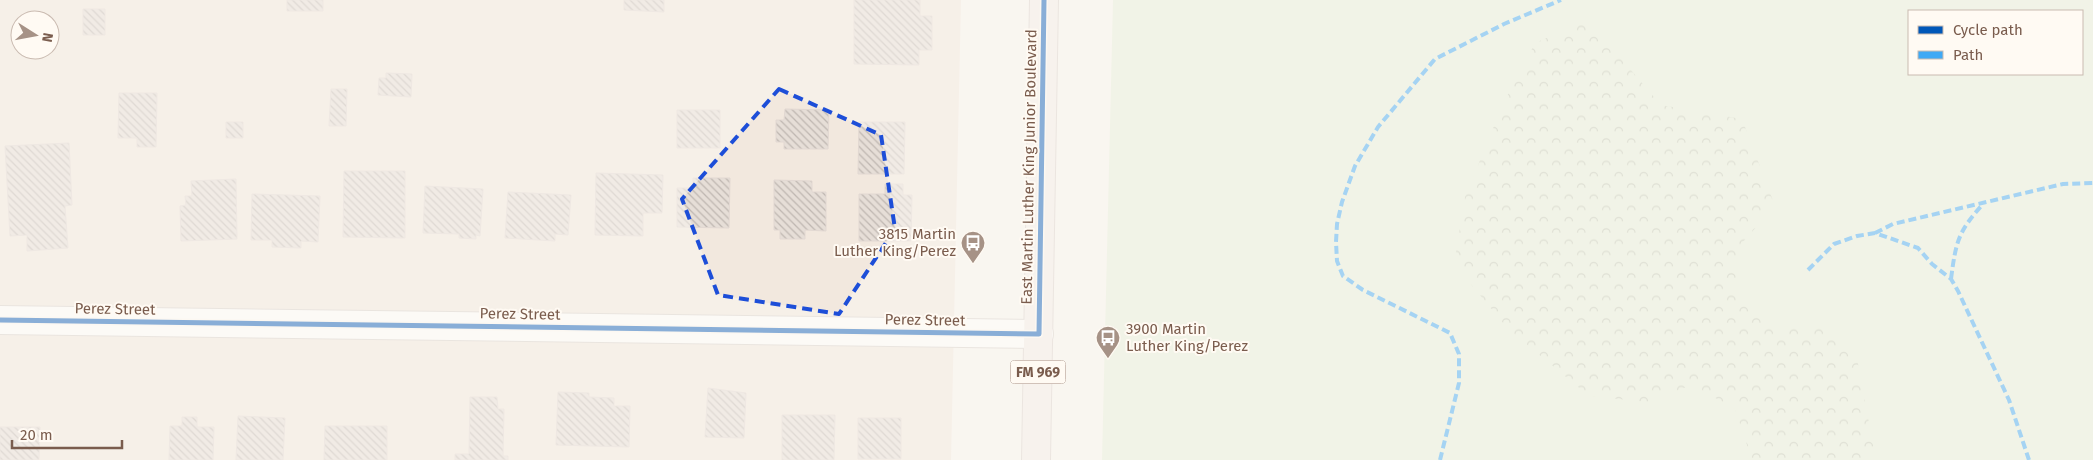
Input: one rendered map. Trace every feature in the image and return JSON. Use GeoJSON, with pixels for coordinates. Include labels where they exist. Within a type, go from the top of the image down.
{"type":"FeatureCollection","features":[{"type":"Feature","properties":{"kind":"main road","name":"East Martin Luther King Junior Boulevard"},"geometry":{"type":"LineString","coordinates":[[1036,460],[1044,0]]}},
{"type":"Feature","properties":{"kind":"street","name":"Perez Street"},"geometry":{"type":"LineString","coordinates":[[0,320],[1039,334]]}},
{"type":"Feature","properties":{"kind":"highlighted area"},"geometry":{"type":"Polygon","coordinates":[[[779,89],[881,135],[895,229],[839,314],[718,295],[682,199],[779,89]]]}},
{"type":"Feature","properties":{"kind":"shaded area"},"geometry":{"type":"Polygon","coordinates":[[[0,0],[961,0],[951,460],[0,460],[0,0]]]}},
{"type":"Feature","properties":{"kind":"green space"},"geometry":{"type":"Polygon","coordinates":[[[1113,0],[2093,0],[2093,460],[1102,460],[1113,0]]]}},
{"type":"Feature","properties":{"kind":"green space"},"geometry":{"type":"Polygon","coordinates":[[[1588,20],[1661,105],[1742,119],[1775,206],[1742,243],[1734,287],[1777,327],[1829,324],[1856,353],[1876,460],[1752,460],[1735,409],[1692,385],[1647,402],[1589,396],[1508,329],[1454,264],[1465,197],[1503,104],[1535,43],[1588,20]]]}},
{"type":"Feature","properties":{"kind":"building"},"geometry":{"type":"Polygon","coordinates":[[[287,0],[323,0],[323,11],[287,11],[287,0]]]}},
{"type":"Feature","properties":{"kind":"building"},"geometry":{"type":"Polygon","coordinates":[[[624,0],[664,0],[664,12],[624,10],[624,0]]]}},
{"type":"Feature","properties":{"kind":"building"},"geometry":{"type":"Polygon","coordinates":[[[854,0],[920,0],[920,16],[932,16],[932,50],[919,50],[919,65],[854,64],[854,0]]]}},
{"type":"Feature","properties":{"kind":"building"},"geometry":{"type":"Polygon","coordinates":[[[83,9],[105,9],[105,35],[83,35],[83,9]]]}},
{"type":"Feature","properties":{"kind":"building"},"geometry":{"type":"Polygon","coordinates":[[[386,73],[412,74],[411,97],[378,95],[379,78],[386,78],[386,73]]]}},
{"type":"Feature","properties":{"kind":"building"},"geometry":{"type":"Polygon","coordinates":[[[331,89],[347,89],[346,126],[329,126],[331,89]]]}},
{"type":"Feature","properties":{"kind":"building"},"geometry":{"type":"Polygon","coordinates":[[[119,93],[157,93],[156,147],[137,147],[137,138],[118,138],[119,93]]]}},
{"type":"Feature","properties":{"kind":"building"},"geometry":{"type":"Polygon","coordinates":[[[785,109],[829,110],[828,149],[784,149],[784,142],[776,142],[776,120],[784,120],[785,109]]]}},
{"type":"Feature","properties":{"kind":"building"},"geometry":{"type":"Polygon","coordinates":[[[677,110],[720,110],[720,148],[677,148],[677,110]]]}},
{"type":"Feature","properties":{"kind":"building"},"geometry":{"type":"Polygon","coordinates":[[[226,122],[243,122],[243,138],[226,138],[226,122]]]}},
{"type":"Feature","properties":{"kind":"building"},"geometry":{"type":"Polygon","coordinates":[[[859,122],[905,122],[904,174],[858,174],[859,122]]]}},
{"type":"Feature","properties":{"kind":"building"},"geometry":{"type":"Polygon","coordinates":[[[69,143],[72,205],[65,206],[68,248],[27,251],[27,235],[10,236],[5,146],[69,143]]]}},
{"type":"Feature","properties":{"kind":"building"},"geometry":{"type":"Polygon","coordinates":[[[344,171],[405,171],[405,238],[343,237],[344,171]]]}},
{"type":"Feature","properties":{"kind":"building"},"geometry":{"type":"Polygon","coordinates":[[[596,173],[663,175],[662,213],[643,213],[643,236],[595,235],[596,173]]]}},
{"type":"Feature","properties":{"kind":"building"},"geometry":{"type":"Polygon","coordinates":[[[693,178],[730,178],[729,228],[677,227],[677,188],[693,188],[693,178]]]}},
{"type":"Feature","properties":{"kind":"building"},"geometry":{"type":"Polygon","coordinates":[[[236,179],[237,239],[181,241],[180,206],[186,205],[185,196],[192,196],[191,181],[236,179]]]}},
{"type":"Feature","properties":{"kind":"building"},"geometry":{"type":"Polygon","coordinates":[[[774,180],[812,181],[812,192],[826,192],[826,231],[805,230],[805,239],[780,239],[780,230],[774,230],[774,180]]]}},
{"type":"Feature","properties":{"kind":"building"},"geometry":{"type":"Polygon","coordinates":[[[885,184],[903,184],[903,195],[912,195],[911,241],[859,241],[859,194],[885,194],[885,184]]]}},
{"type":"Feature","properties":{"kind":"building"},"geometry":{"type":"Polygon","coordinates":[[[425,186],[483,189],[480,236],[476,235],[476,239],[459,238],[459,234],[423,233],[425,186]]]}},
{"type":"Feature","properties":{"kind":"building"},"geometry":{"type":"Polygon","coordinates":[[[508,192],[571,195],[568,235],[555,234],[555,241],[505,238],[508,192]]]}},
{"type":"Feature","properties":{"kind":"building"},"geometry":{"type":"Polygon","coordinates":[[[252,194],[320,196],[318,242],[301,241],[301,248],[272,247],[272,240],[251,240],[252,194]]]}},
{"type":"Feature","properties":{"kind":"building"},"geometry":{"type":"Polygon","coordinates":[[[708,388],[746,393],[744,438],[705,437],[708,388]]]}},
{"type":"Feature","properties":{"kind":"building"},"geometry":{"type":"Polygon","coordinates":[[[558,392],[589,393],[589,397],[614,398],[614,406],[630,406],[629,447],[556,445],[558,392]]]}},
{"type":"Feature","properties":{"kind":"building"},"geometry":{"type":"Polygon","coordinates":[[[470,397],[497,397],[498,409],[504,409],[503,456],[508,456],[508,460],[455,460],[455,454],[469,454],[470,397]]]}},
{"type":"Feature","properties":{"kind":"building"},"geometry":{"type":"Polygon","coordinates":[[[782,415],[835,415],[834,460],[782,460],[782,415]]]}},
{"type":"Feature","properties":{"kind":"building"},"geometry":{"type":"Polygon","coordinates":[[[238,416],[285,418],[283,460],[236,460],[238,416]]]}},
{"type":"Feature","properties":{"kind":"building"},"geometry":{"type":"Polygon","coordinates":[[[182,417],[197,417],[197,427],[214,427],[213,460],[169,460],[170,426],[182,426],[182,417]]]}},
{"type":"Feature","properties":{"kind":"building"},"geometry":{"type":"Polygon","coordinates":[[[858,418],[901,418],[901,459],[858,459],[858,418]]]}},
{"type":"Feature","properties":{"kind":"building"},"geometry":{"type":"Polygon","coordinates":[[[325,426],[387,426],[387,460],[324,460],[325,426]]]}},
{"type":"Feature","properties":{"kind":"building"},"geometry":{"type":"Polygon","coordinates":[[[0,427],[40,427],[39,460],[0,460],[0,427]]]}},
{"type":"Feature","properties":{"kind":"marked path"},"geometry":{"type":"LineString","coordinates":[[1440,460],[1459,383],[1459,354],[1450,333],[1363,290],[1343,276],[1337,261],[1336,242],[1337,224],[1342,202],[1355,166],[1378,127],[1435,59],[1504,24],[1561,0]]}},
{"type":"Feature","properties":{"kind":"marked path"},"geometry":{"type":"LineString","coordinates":[[1875,233],[1893,224],[2063,184],[2093,183]]}},
{"type":"Feature","properties":{"kind":"marked path"},"geometry":{"type":"LineString","coordinates":[[1951,279],[1957,246],[1963,230],[1983,204]]}},
{"type":"Feature","properties":{"kind":"marked path"},"geometry":{"type":"LineString","coordinates":[[1808,270],[1834,244],[1857,236],[1875,233],[1918,248],[1932,264],[1951,279],[1958,291],[2009,400],[2029,460]]}},
{"type":"Feature","properties":{"kind":"cycle path"},"geometry":{"type":"LineString","coordinates":[[0,320],[1039,334],[1044,0]]}},
{"type":"Feature","properties":{"kind":"place","name":"3815 Martin Luther King/Perez"},"geometry":{"type":"Point","coordinates":[973,264]}},
{"type":"Feature","properties":{"kind":"place","name":"3900 Martin Luther King/Perez"},"geometry":{"type":"Point","coordinates":[1108,359]}}]}
